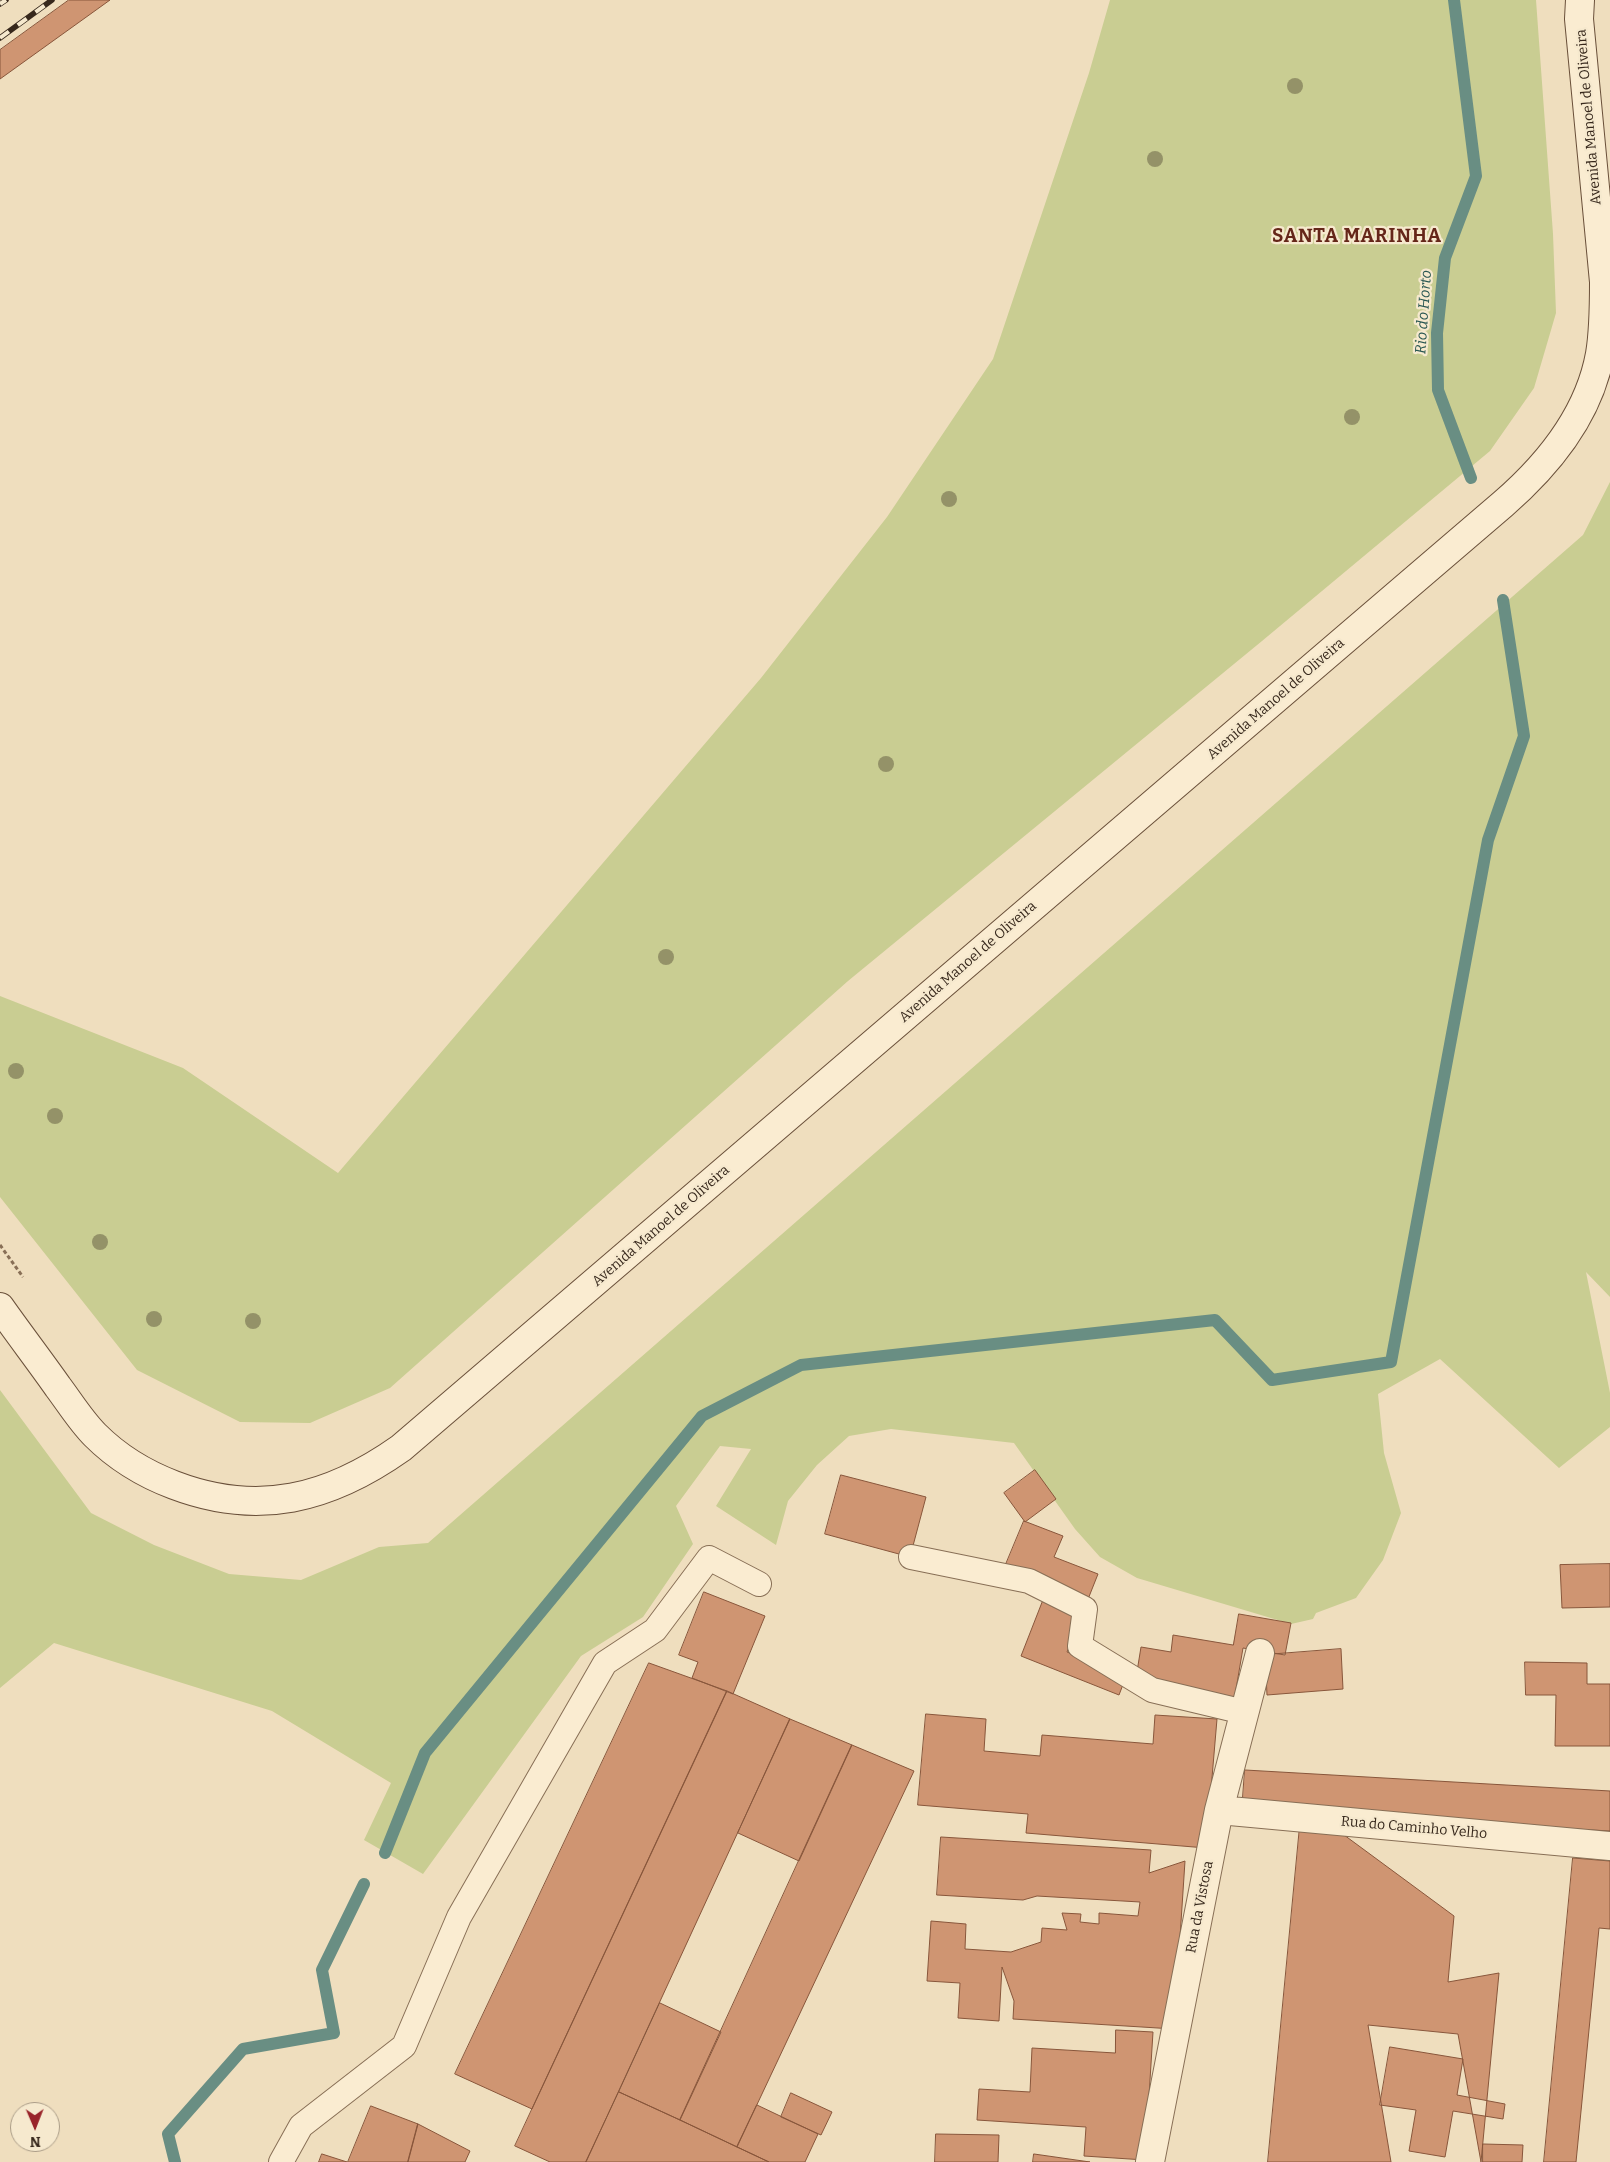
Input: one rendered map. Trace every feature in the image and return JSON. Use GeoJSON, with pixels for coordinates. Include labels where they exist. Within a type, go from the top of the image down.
{"type":"FeatureCollection","features":[{"type":"Feature","properties":{"kind":"main road","name":"Avenida Manoel de Oliveira"},"geometry":{"type":"LineString","coordinates":[[0,1308],[94,1434],[140,1470],[193,1492],[245,1502],[293,1498],[344,1483],[372,1469],[401,1448],[1509,499],[1545,463],[1577,418],[1590,388],[1600,355],[1604,319],[1604,282],[1579,19],[1580,0]]}},
{"type":"Feature","properties":{"kind":"main road","name":"Rua da Vistosa"},"geometry":{"type":"LineString","coordinates":[[1150,2162],[1219,1810],[1260,1653]]}},
{"type":"Feature","properties":{"kind":"main road","name":"Rua do Caminho Velho"},"geometry":{"type":"LineString","coordinates":[[1219,1810],[1610,1846]]}},
{"type":"Feature","properties":{"kind":"lane"},"geometry":{"type":"LineString","coordinates":[[911,1557],[1029,1581],[1085,1609],[1080,1646],[1152,1690],[1244,1712]]}},
{"type":"Feature","properties":{"kind":"lane"},"geometry":{"type":"LineString","coordinates":[[281,2162],[301,2126],[404,2046],[459,1917],[605,1663],[654,1630],[709,1558],[759,1584]]}},
{"type":"Feature","properties":{"kind":"path"},"geometry":{"type":"LineString","coordinates":[[0,1245],[28,1285]]}},
{"type":"Feature","properties":{"kind":"green space"},"geometry":{"type":"Polygon","coordinates":[[[1110,0],[1536,0],[1553,234],[1556,313],[1534,388],[1490,451],[848,981],[390,1388],[310,1423],[240,1422],[137,1370],[0,1197],[0,996],[183,1068],[338,1173],[761,678],[887,517],[993,359],[1089,73],[1110,0]]]}},
{"type":"Feature","properties":{"kind":"green space"},"geometry":{"type":"Polygon","coordinates":[[[1610,482],[1610,1297],[1586,1272],[1610,1393],[1610,1427],[1559,1468],[1440,1359],[1378,1394],[1384,1453],[1401,1513],[1383,1560],[1356,1598],[1316,1613],[1313,1619],[1291,1624],[1137,1578],[1100,1557],[1075,1529],[1014,1443],[891,1429],[849,1436],[817,1465],[788,1501],[776,1545],[716,1506],[751,1449],[720,1446],[676,1506],[693,1544],[643,1617],[581,1656],[423,1874],[364,1840],[391,1783],[272,1711],[54,1643],[0,1688],[0,1390],[91,1513],[154,1545],[229,1574],[301,1580],[379,1547],[428,1543],[1583,535],[1610,482]]]}},
{"type":"Feature","properties":{"kind":"building"},"geometry":{"type":"Polygon","coordinates":[[[69,0],[110,0],[0,79],[0,50],[69,0]]]}},
{"type":"Feature","properties":{"kind":"building"},"geometry":{"type":"Polygon","coordinates":[[[1035,1470],[1056,1499],[1025,1522],[1004,1493],[1035,1470]]]}},
{"type":"Feature","properties":{"kind":"building"},"geometry":{"type":"Polygon","coordinates":[[[841,1475],[926,1497],[910,1557],[825,1534],[841,1475]]]}},
{"type":"Feature","properties":{"kind":"building"},"geometry":{"type":"Polygon","coordinates":[[[1024,1521],[1063,1536],[1054,1557],[1098,1574],[1067,1652],[1127,1674],[1119,1695],[1021,1656],[1048,1587],[1004,1569],[1024,1521]]]}},
{"type":"Feature","properties":{"kind":"building"},"geometry":{"type":"Polygon","coordinates":[[[1610,1564],[1610,1607],[1562,1608],[1560,1565],[1610,1564]]]}},
{"type":"Feature","properties":{"kind":"building"},"geometry":{"type":"Polygon","coordinates":[[[704,1592],[765,1616],[733,1694],[692,1678],[698,1662],[679,1655],[704,1592]]]}},
{"type":"Feature","properties":{"kind":"building"},"geometry":{"type":"Polygon","coordinates":[[[1239,1614],[1291,1623],[1285,1655],[1243,1648],[1234,1701],[1135,1684],[1141,1647],[1171,1652],[1173,1635],[1233,1645],[1239,1614]]]}},
{"type":"Feature","properties":{"kind":"building"},"geometry":{"type":"Polygon","coordinates":[[[1341,1649],[1343,1689],[1267,1695],[1265,1655],[1341,1649]]]}},
{"type":"Feature","properties":{"kind":"building"},"geometry":{"type":"Polygon","coordinates":[[[1525,1662],[1587,1663],[1587,1684],[1610,1684],[1610,1746],[1555,1746],[1556,1695],[1526,1695],[1525,1662]]]}},
{"type":"Feature","properties":{"kind":"building"},"geometry":{"type":"Polygon","coordinates":[[[649,1663],[727,1691],[532,2109],[455,2074],[649,1663]]]}},
{"type":"Feature","properties":{"kind":"building"},"geometry":{"type":"Polygon","coordinates":[[[727,1691],[790,1719],[586,2162],[550,2162],[515,2146],[727,1691]]]}},
{"type":"Feature","properties":{"kind":"building"},"geometry":{"type":"Polygon","coordinates":[[[926,1714],[986,1719],[984,1751],[1040,1756],[1042,1735],[1153,1744],[1155,1715],[1217,1719],[1206,1848],[1026,1833],[1028,1814],[918,1805],[926,1714]]]}},
{"type":"Feature","properties":{"kind":"building"},"geometry":{"type":"Polygon","coordinates":[[[790,1719],[852,1745],[799,1861],[738,1833],[790,1719]]]}},
{"type":"Feature","properties":{"kind":"building"},"geometry":{"type":"Polygon","coordinates":[[[852,1745],[914,1771],[737,2147],[680,2120],[852,1745]]]}},
{"type":"Feature","properties":{"kind":"building"},"geometry":{"type":"Polygon","coordinates":[[[1245,1770],[1610,1791],[1610,1831],[1242,1810],[1245,1770]]]}},
{"type":"Feature","properties":{"kind":"building"},"geometry":{"type":"Polygon","coordinates":[[[1302,1804],[1454,1916],[1448,1982],[1499,1973],[1481,2162],[1458,2034],[1368,2025],[1391,2162],[1268,2162],[1302,1804]]]}},
{"type":"Feature","properties":{"kind":"building"},"geometry":{"type":"Polygon","coordinates":[[[941,1837],[1151,1850],[1149,1873],[1185,1861],[1174,2029],[1013,2019],[1014,2001],[1002,1967],[999,2021],[958,2018],[960,1983],[927,1981],[931,1921],[966,1924],[965,1949],[1011,1952],[1041,1942],[1042,1928],[1067,1930],[1062,1913],[1081,1914],[1080,1922],[1099,1924],[1099,1913],[1138,1916],[1140,1902],[1037,1896],[1023,1900],[937,1895],[941,1837]]]}},
{"type":"Feature","properties":{"kind":"building"},"geometry":{"type":"Polygon","coordinates":[[[1573,1858],[1610,1861],[1610,1929],[1599,1928],[1576,2162],[1544,2162],[1573,1858]]]}},
{"type":"Feature","properties":{"kind":"building"},"geometry":{"type":"Polygon","coordinates":[[[660,2003],[721,2032],[680,2120],[619,2092],[660,2003]]]}},
{"type":"Feature","properties":{"kind":"building"},"geometry":{"type":"Polygon","coordinates":[[[1116,2030],[1153,2032],[1145,2160],[1084,2156],[1086,2127],[977,2120],[979,2089],[1030,2092],[1032,2048],[1115,2053],[1116,2030]]]}},
{"type":"Feature","properties":{"kind":"building"},"geometry":{"type":"Polygon","coordinates":[[[1390,2047],[1463,2059],[1457,2095],[1505,2104],[1503,2119],[1453,2111],[1445,2157],[1409,2151],[1416,2110],[1380,2105],[1390,2047]]]}},
{"type":"Feature","properties":{"kind":"building"},"geometry":{"type":"Polygon","coordinates":[[[619,2092],[680,2120],[769,2162],[586,2162],[619,2092]]]}},
{"type":"Feature","properties":{"kind":"building"},"geometry":{"type":"Polygon","coordinates":[[[791,2093],[832,2112],[821,2135],[781,2117],[791,2093]]]}},
{"type":"Feature","properties":{"kind":"building"},"geometry":{"type":"Polygon","coordinates":[[[757,2105],[818,2134],[805,2162],[769,2162],[737,2147],[757,2105]]]}},
{"type":"Feature","properties":{"kind":"building"},"geometry":{"type":"Polygon","coordinates":[[[371,2106],[418,2124],[408,2162],[348,2162],[371,2106]]]}},
{"type":"Feature","properties":{"kind":"building"},"geometry":{"type":"Polygon","coordinates":[[[418,2124],[470,2151],[465,2162],[408,2162],[418,2124]]]}},
{"type":"Feature","properties":{"kind":"building"},"geometry":{"type":"Polygon","coordinates":[[[936,2134],[999,2135],[998,2162],[935,2162],[936,2134]]]}},
{"type":"Feature","properties":{"kind":"building"},"geometry":{"type":"Polygon","coordinates":[[[1483,2144],[1523,2145],[1522,2162],[1483,2162],[1483,2144]]]}},
{"type":"Feature","properties":{"kind":"building"},"geometry":{"type":"Polygon","coordinates":[[[322,2154],[347,2162],[319,2162],[322,2154]]]}},
{"type":"Feature","properties":{"kind":"building"},"geometry":{"type":"Polygon","coordinates":[[[1034,2154],[1090,2162],[1033,2162],[1034,2154]]]}},
{"type":"Feature","properties":{"kind":"waterway","name":"Rio do Horto"},"geometry":{"type":"LineString","coordinates":[[1454,0],[1476,176],[1445,258],[1437,333],[1438,390],[1471,478]]}},
{"type":"Feature","properties":{"kind":"waterway"},"geometry":{"type":"LineString","coordinates":[[385,1853],[425,1753],[702,1416],[801,1365],[1215,1320],[1272,1380],[1391,1362],[1488,840],[1524,736],[1503,600]]}},
{"type":"Feature","properties":{"kind":"waterway"},"geometry":{"type":"LineString","coordinates":[[175,2162],[168,2134],[243,2049],[334,2033],[322,1970],[364,1884]]}},
{"type":"Feature","properties":{"kind":"railway"},"geometry":{"type":"LineString","coordinates":[[0,4],[6,0]]}},
{"type":"Feature","properties":{"kind":"railway"},"geometry":{"type":"LineString","coordinates":[[0,38],[52,0]]}},
{"type":"Feature","properties":{"kind":"district","name":"SANTA MARINHA"},"geometry":{"type":"Point","coordinates":[1357,237]}}]}
